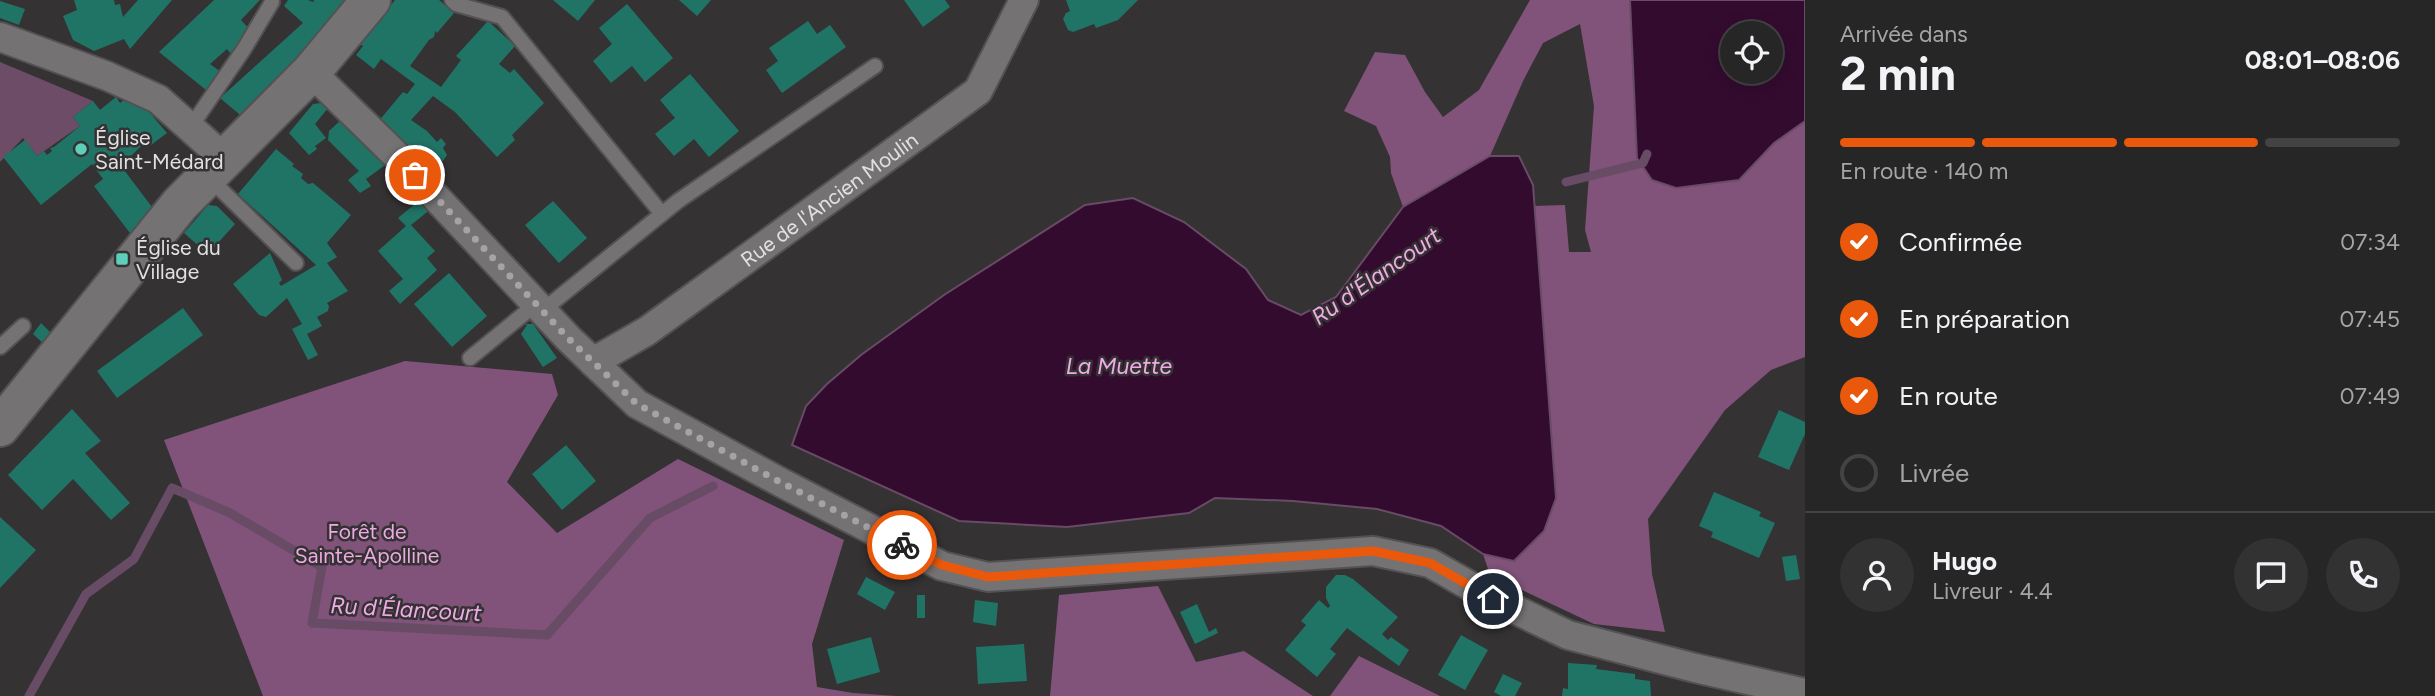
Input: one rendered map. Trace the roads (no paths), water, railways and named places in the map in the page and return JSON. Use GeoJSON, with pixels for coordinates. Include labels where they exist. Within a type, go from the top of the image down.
{"type":"FeatureCollection","features":[{"type":"Feature","properties":{"kind":"street"},"geometry":{"type":"LineString","coordinates":[[4,413],[180,204],[311,72],[371,0]]}},
{"type":"Feature","properties":{"kind":"street","name":"Rue de l'Ancien Moulin"},"geometry":{"type":"LineString","coordinates":[[593,362],[647,331],[978,91],[1024,0]]}},
{"type":"Feature","properties":{"kind":"street"},"geometry":{"type":"LineString","coordinates":[[0,37],[107,76],[158,99],[190,128],[216,167]]}},
{"type":"Feature","properties":{"kind":"street"},"geometry":{"type":"LineString","coordinates":[[311,72],[398,157],[539,307],[637,404],[782,483],[942,565],[988,577],[1373,551],[1430,563],[1493,599],[1568,635],[1695,668],[1805,692]]}},
{"type":"Feature","properties":{"kind":"lane"},"geometry":{"type":"LineString","coordinates":[[452,0],[456,4],[502,17],[662,214]]}},
{"type":"Feature","properties":{"kind":"lane"},"geometry":{"type":"LineString","coordinates":[[190,128],[244,49],[272,2]]}},
{"type":"Feature","properties":{"kind":"lane"},"geometry":{"type":"LineString","coordinates":[[470,358],[662,214],[875,66]]}},
{"type":"Feature","properties":{"kind":"lane"},"geometry":{"type":"LineString","coordinates":[[216,167],[296,263]]}},
{"type":"Feature","properties":{"kind":"lane"},"geometry":{"type":"LineString","coordinates":[[0,347],[23,326]]}},
{"type":"Feature","properties":{"kind":"water"},"geometry":{"type":"Polygon","coordinates":[[[1630,0],[1805,0],[1805,121],[1774,143],[1739,180],[1676,188],[1652,180],[1637,158],[1630,0]]]}},
{"type":"Feature","properties":{"kind":"water","name":"La Muette"},"geometry":{"type":"Polygon","coordinates":[[[1490,156],[1519,156],[1533,185],[1556,498],[1544,531],[1514,561],[1483,554],[1441,526],[1377,509],[1293,501],[1215,498],[1189,513],[1067,527],[959,521],[792,445],[806,406],[861,355],[944,295],[1085,205],[1133,198],[1184,222],[1246,269],[1268,300],[1301,315],[1336,297],[1403,207],[1490,156]]]}},
{"type":"Feature","properties":{"kind":"waterway","name":"Ru d'Élancourt"},"geometry":{"type":"LineString","coordinates":[[1566,182],[1643,163],[1647,154]]}},
{"type":"Feature","properties":{"kind":"waterway","name":"Ru d'Élancourt"},"geometry":{"type":"LineString","coordinates":[[29,696],[86,594],[134,559],[172,488],[230,513],[322,567],[312,623],[547,635],[650,518],[713,486]]}},
{"type":"Feature","properties":{"kind":"place","name":"Église Saint-Médard"},"geometry":{"type":"Point","coordinates":[81,149]}},
{"type":"Feature","properties":{"kind":"place","name":"Église du Village"},"geometry":{"type":"Point","coordinates":[122,259]}},
{"type":"Feature","properties":{"kind":"park label","name":"Forêt de Sainte-Apolline"},"geometry":{"type":"Point","coordinates":[367,543]}}]}
